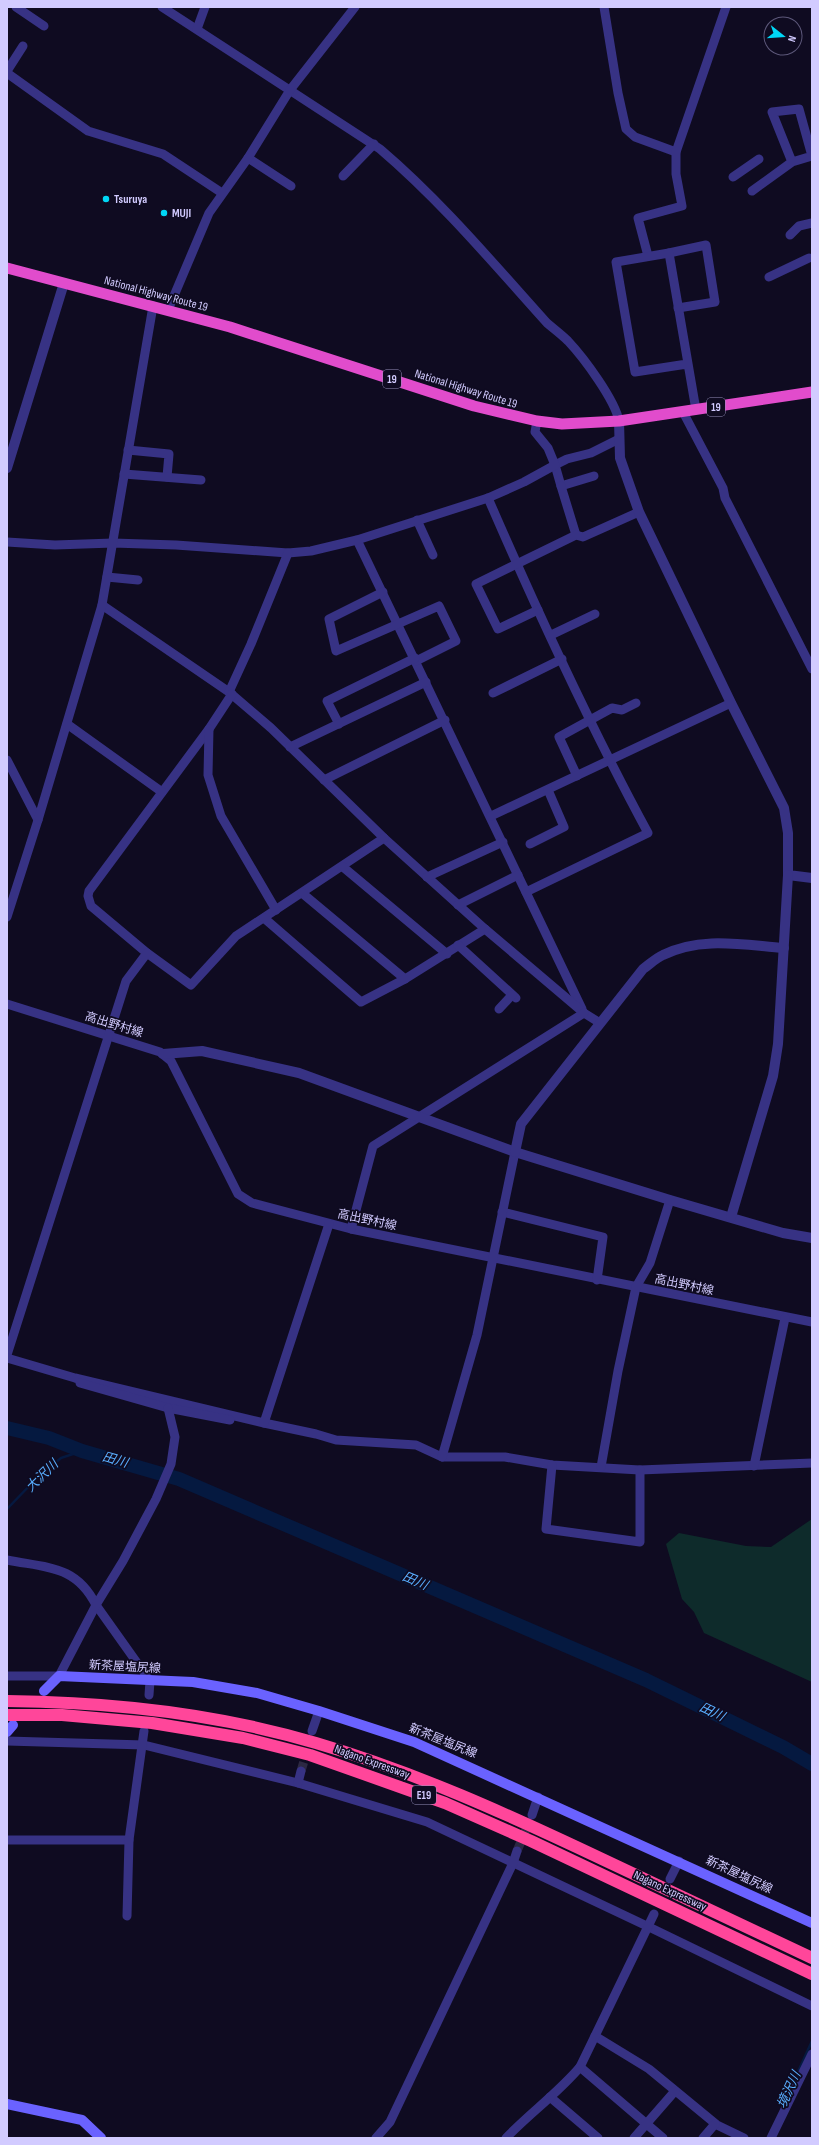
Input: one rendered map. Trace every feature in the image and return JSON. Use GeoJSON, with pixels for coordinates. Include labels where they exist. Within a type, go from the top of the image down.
{"type":"FeatureCollection","features":[{"type":"Feature","properties":{"kind":"highway","name":"National Highway Route 19"},"geometry":{"type":"LineString","coordinates":[[7,268],[230,327],[474,406],[536,421],[562,424],[619,421],[812,392]]}},
{"type":"Feature","properties":{"kind":"highway","name":"Nagano Expressway"},"geometry":{"type":"LineString","coordinates":[[7,1702],[64,1702],[154,1709],[240,1724],[316,1743],[378,1763],[449,1790],[536,1828],[812,1958]]}},
{"type":"Feature","properties":{"kind":"highway","name":"Nagano Expressway"},"geometry":{"type":"LineString","coordinates":[[9,1724],[62,1715],[152,1722],[243,1738],[310,1755],[452,1806],[531,1841],[812,1974]]}},
{"type":"Feature","properties":{"kind":"main road","name":"新茶屋塩尻線"},"geometry":{"type":"LineString","coordinates":[[59,1676],[193,1682],[257,1693],[319,1711],[414,1742],[679,1861],[812,1923]]}},
{"type":"Feature","properties":{"kind":"main road"},"geometry":{"type":"LineString","coordinates":[[44,1691],[59,1676]]}},
{"type":"Feature","properties":{"kind":"main road"},"geometry":{"type":"LineString","coordinates":[[7,2104],[82,2120],[101,2138]]}},
{"type":"Feature","properties":{"kind":"street"},"geometry":{"type":"LineString","coordinates":[[16,7],[42,21]]}},
{"type":"Feature","properties":{"kind":"street"},"geometry":{"type":"LineString","coordinates":[[162,7],[197,28],[374,144],[429,193],[547,323],[568,341],[593,373],[618,412],[620,458],[639,512],[730,702],[784,808],[788,833],[788,875],[778,1044],[773,1076],[731,1217]]}},
{"type":"Feature","properties":{"kind":"street"},"geometry":{"type":"LineString","coordinates":[[197,28],[205,7]]}},
{"type":"Feature","properties":{"kind":"street"},"geometry":{"type":"LineString","coordinates":[[168,310],[209,213],[248,158],[290,90],[354,7]]}},
{"type":"Feature","properties":{"kind":"street"},"geometry":{"type":"LineString","coordinates":[[604,7],[618,93],[626,130],[635,137],[676,152]]}},
{"type":"Feature","properties":{"kind":"street"},"geometry":{"type":"LineString","coordinates":[[648,256],[638,218],[682,206],[676,174],[676,152],[726,7]]}},
{"type":"Feature","properties":{"kind":"street"},"geometry":{"type":"LineString","coordinates":[[23,46],[7,72],[88,131],[163,154],[222,193]]}},
{"type":"Feature","properties":{"kind":"street"},"geometry":{"type":"LineString","coordinates":[[19,80],[24,72]]}},
{"type":"Feature","properties":{"kind":"street"},"geometry":{"type":"LineString","coordinates":[[752,191],[792,162],[812,156],[798,109],[772,112],[792,162]]}},
{"type":"Feature","properties":{"kind":"street"},"geometry":{"type":"LineString","coordinates":[[343,176],[374,144]]}},
{"type":"Feature","properties":{"kind":"street"},"geometry":{"type":"LineString","coordinates":[[248,158],[291,186]]}},
{"type":"Feature","properties":{"kind":"street"},"geometry":{"type":"LineString","coordinates":[[733,177],[759,160]]}},
{"type":"Feature","properties":{"kind":"street"},"geometry":{"type":"LineString","coordinates":[[790,235],[799,226],[812,223]]}},
{"type":"Feature","properties":{"kind":"street"},"geometry":{"type":"LineString","coordinates":[[678,308],[715,302],[706,245],[616,262],[635,372],[687,364]]}},
{"type":"Feature","properties":{"kind":"street"},"geometry":{"type":"LineString","coordinates":[[669,253],[696,410]]}},
{"type":"Feature","properties":{"kind":"street"},"geometry":{"type":"LineString","coordinates":[[769,277],[809,258]]}},
{"type":"Feature","properties":{"kind":"street"},"geometry":{"type":"LineString","coordinates":[[7,468],[64,283]]}},
{"type":"Feature","properties":{"kind":"street"},"geometry":{"type":"LineString","coordinates":[[7,917],[38,820],[102,605],[153,306]]}},
{"type":"Feature","properties":{"kind":"street"},"geometry":{"type":"LineString","coordinates":[[683,412],[723,488],[725,498],[812,669]]}},
{"type":"Feature","properties":{"kind":"street"},"geometry":{"type":"LineString","coordinates":[[536,421],[535,432],[548,448],[555,465],[576,535]]}},
{"type":"Feature","properties":{"kind":"street"},"geometry":{"type":"LineString","coordinates":[[7,542],[56,545],[113,543],[176,545],[288,553],[312,551],[357,540],[488,498],[524,482],[567,459],[591,453],[619,439]]}},
{"type":"Feature","properties":{"kind":"street"},"geometry":{"type":"LineString","coordinates":[[128,450],[169,454],[166,478]]}},
{"type":"Feature","properties":{"kind":"street"},"geometry":{"type":"LineString","coordinates":[[124,474],[201,480]]}},
{"type":"Feature","properties":{"kind":"street"},"geometry":{"type":"LineString","coordinates":[[561,486],[594,476]]}},
{"type":"Feature","properties":{"kind":"street"},"geometry":{"type":"LineString","coordinates":[[488,498],[538,610],[609,761],[648,833],[526,892]]}},
{"type":"Feature","properties":{"kind":"street"},"geometry":{"type":"LineString","coordinates":[[538,610],[498,629],[476,584],[576,535],[583,537],[639,512]]}},
{"type":"Feature","properties":{"kind":"street"},"geometry":{"type":"LineString","coordinates":[[417,520],[433,555]]}},
{"type":"Feature","properties":{"kind":"street"},"geometry":{"type":"LineString","coordinates":[[357,540],[492,816],[518,875],[584,1013]]}},
{"type":"Feature","properties":{"kind":"street"},"geometry":{"type":"LineString","coordinates":[[288,553],[230,693],[209,728],[89,891],[88,896],[91,906],[147,953],[191,985],[236,936],[343,867],[384,838]]}},
{"type":"Feature","properties":{"kind":"street"},"geometry":{"type":"LineString","coordinates":[[107,577],[138,580]]}},
{"type":"Feature","properties":{"kind":"street"},"geometry":{"type":"LineString","coordinates":[[339,724],[327,701],[456,641],[439,606],[336,652],[329,619],[382,592]]}},
{"type":"Feature","properties":{"kind":"street"},"geometry":{"type":"LineString","coordinates":[[102,605],[230,693],[290,747],[384,838],[458,905],[584,1013],[600,1023]]}},
{"type":"Feature","properties":{"kind":"street"},"geometry":{"type":"LineString","coordinates":[[551,635],[596,614]]}},
{"type":"Feature","properties":{"kind":"street"},"geometry":{"type":"LineString","coordinates":[[493,693],[562,659]]}},
{"type":"Feature","properties":{"kind":"street"},"geometry":{"type":"LineString","coordinates":[[290,747],[426,682]]}},
{"type":"Feature","properties":{"kind":"street"},"geometry":{"type":"LineString","coordinates":[[492,816],[730,702]]}},
{"type":"Feature","properties":{"kind":"street"},"geometry":{"type":"LineString","coordinates":[[577,776],[559,737],[612,708],[622,710],[636,703]]}},
{"type":"Feature","properties":{"kind":"street"},"geometry":{"type":"LineString","coordinates":[[324,780],[445,720]]}},
{"type":"Feature","properties":{"kind":"street"},"geometry":{"type":"LineString","coordinates":[[67,724],[162,792]]}},
{"type":"Feature","properties":{"kind":"street"},"geometry":{"type":"LineString","coordinates":[[209,728],[208,775],[222,816],[276,910]]}},
{"type":"Feature","properties":{"kind":"street"},"geometry":{"type":"LineString","coordinates":[[7,760],[38,820]]}},
{"type":"Feature","properties":{"kind":"street"},"geometry":{"type":"LineString","coordinates":[[530,844],[564,827],[548,790]]}},
{"type":"Feature","properties":{"kind":"street"},"geometry":{"type":"LineString","coordinates":[[427,877],[503,842]]}},
{"type":"Feature","properties":{"kind":"street"},"geometry":{"type":"LineString","coordinates":[[343,867],[447,954]]}},
{"type":"Feature","properties":{"kind":"street"},"geometry":{"type":"LineString","coordinates":[[458,905],[518,875]]}},
{"type":"Feature","properties":{"kind":"street"},"geometry":{"type":"LineString","coordinates":[[788,875],[812,878]]}},
{"type":"Feature","properties":{"kind":"street"},"geometry":{"type":"LineString","coordinates":[[302,893],[405,979]]}},
{"type":"Feature","properties":{"kind":"street"},"geometry":{"type":"LineString","coordinates":[[264,918],[361,1002],[405,979],[485,929]]}},
{"type":"Feature","properties":{"kind":"street"},"geometry":{"type":"LineString","coordinates":[[442,1457],[477,1335],[521,1124],[643,969],[662,955],[683,947],[706,942],[784,948]]}},
{"type":"Feature","properties":{"kind":"street"},"geometry":{"type":"LineString","coordinates":[[458,946],[514,997],[499,1009]]}},
{"type":"Feature","properties":{"kind":"street"},"geometry":{"type":"LineString","coordinates":[[7,1355],[126,981],[147,953]]}},
{"type":"Feature","properties":{"kind":"street","name":"高出野村線"},"geometry":{"type":"LineString","coordinates":[[7,1004],[163,1054],[171,1061],[238,1194],[252,1203],[329,1224],[492,1259],[785,1318],[812,1322]]}},
{"type":"Feature","properties":{"kind":"street"},"geometry":{"type":"LineString","coordinates":[[351,1229],[373,1146],[584,1013]]}},
{"type":"Feature","properties":{"kind":"street"},"geometry":{"type":"LineString","coordinates":[[163,1054],[202,1051],[299,1073],[515,1152],[782,1233],[812,1238]]}},
{"type":"Feature","properties":{"kind":"street"},"geometry":{"type":"LineString","coordinates":[[601,1467],[618,1371],[636,1287],[650,1263],[670,1200]]}},
{"type":"Feature","properties":{"kind":"street"},"geometry":{"type":"LineString","coordinates":[[502,1212],[603,1237],[597,1280]]}},
{"type":"Feature","properties":{"kind":"street"},"geometry":{"type":"LineString","coordinates":[[264,1423],[329,1224]]}},
{"type":"Feature","properties":{"kind":"street"},"geometry":{"type":"LineString","coordinates":[[754,1466],[785,1318]]}},
{"type":"Feature","properties":{"kind":"street"},"geometry":{"type":"LineString","coordinates":[[7,1358],[75,1378],[316,1434],[336,1440],[416,1445],[442,1457],[505,1458],[552,1465],[640,1470],[812,1463]]}},
{"type":"Feature","properties":{"kind":"street"},"geometry":{"type":"LineString","coordinates":[[75,1378],[80,1383],[86,1385],[168,1408],[248,1424],[264,1423]]}},
{"type":"Feature","properties":{"kind":"street"},"geometry":{"type":"LineString","coordinates":[[7,1676],[59,1676],[96,1605],[123,1560],[156,1499],[171,1464],[175,1437],[168,1408]]}},
{"type":"Feature","properties":{"kind":"street"},"geometry":{"type":"LineString","coordinates":[[552,1465],[546,1528],[640,1542],[640,1470]]}},
{"type":"Feature","properties":{"kind":"street"},"geometry":{"type":"LineString","coordinates":[[7,1560],[61,1571],[75,1576],[90,1592],[96,1605],[150,1681],[149,1695]]}},
{"type":"Feature","properties":{"kind":"street"},"geometry":{"type":"LineString","coordinates":[[312,1731],[319,1711]]}},
{"type":"Feature","properties":{"kind":"street"},"geometry":{"type":"LineString","coordinates":[[127,1916],[129,1840],[144,1745],[144,1731]]}},
{"type":"Feature","properties":{"kind":"street"},"geometry":{"type":"LineString","coordinates":[[7,1741],[144,1745],[298,1783],[427,1822],[812,2006]]}},
{"type":"Feature","properties":{"kind":"street"},"geometry":{"type":"LineString","coordinates":[[298,1783],[301,1771]]}},
{"type":"Feature","properties":{"kind":"street"},"geometry":{"type":"LineString","coordinates":[[532,1815],[538,1797]]}},
{"type":"Feature","properties":{"kind":"street"},"geometry":{"type":"LineString","coordinates":[[7,1840],[129,1840]]}},
{"type":"Feature","properties":{"kind":"street"},"geometry":{"type":"LineString","coordinates":[[378,2136],[390,2122],[513,1863],[517,1850]]}},
{"type":"Feature","properties":{"kind":"street"},"geometry":{"type":"LineString","coordinates":[[670,1879],[679,1861]]}},
{"type":"Feature","properties":{"kind":"street"},"geometry":{"type":"LineString","coordinates":[[506,2138],[523,2120],[550,2097],[580,2067],[654,1914]]}},
{"type":"Feature","properties":{"kind":"street"},"geometry":{"type":"LineString","coordinates":[[595,2036],[649,2069],[715,2124],[744,2138]]}},
{"type":"Feature","properties":{"kind":"street"},"geometry":{"type":"LineString","coordinates":[[771,2138],[812,2054]]}},
{"type":"Feature","properties":{"kind":"street"},"geometry":{"type":"LineString","coordinates":[[580,2067],[663,2138]]}},
{"type":"Feature","properties":{"kind":"street"},"geometry":{"type":"LineString","coordinates":[[634,2138],[675,2091]]}},
{"type":"Feature","properties":{"kind":"street"},"geometry":{"type":"LineString","coordinates":[[550,2097],[598,2138]]}},
{"type":"Feature","properties":{"kind":"street"},"geometry":{"type":"LineString","coordinates":[[703,2138],[715,2124]]}},
{"type":"Feature","properties":{"kind":"street"},"geometry":{"type":"LineString","coordinates":[[378,2136],[390,2138]]}},
{"type":"Feature","properties":{"kind":"green space"},"geometry":{"type":"Polygon","coordinates":[[[812,1519],[812,1682],[704,1633],[694,1612],[682,1599],[666,1544],[679,1533],[746,1546],[771,1547],[812,1519]]]}},
{"type":"Feature","properties":{"kind":"waterway","name":"田川"},"geometry":{"type":"LineString","coordinates":[[7,1428],[49,1438],[82,1451],[179,1479],[646,1680],[783,1747],[812,1764]]}},
{"type":"Feature","properties":{"kind":"waterway","name":"大沢川"},"geometry":{"type":"LineString","coordinates":[[7,1509],[34,1481],[61,1458],[82,1451]]}},
{"type":"Feature","properties":{"kind":"waterway","name":"境沢川"},"geometry":{"type":"LineString","coordinates":[[785,2100],[812,2041]]}},
{"type":"Feature","properties":{"kind":"tunnel"},"geometry":{"type":"LineString","coordinates":[[301,1771],[308,1748]]}},
{"type":"Feature","properties":{"kind":"tunnel"},"geometry":{"type":"LineString","coordinates":[[517,1851],[530,1820]]}},
{"type":"Feature","properties":{"kind":"place","name":"Tsuruya"},"geometry":{"type":"Point","coordinates":[106,199]}},
{"type":"Feature","properties":{"kind":"place","name":"MUJI"},"geometry":{"type":"Point","coordinates":[164,213]}}]}
